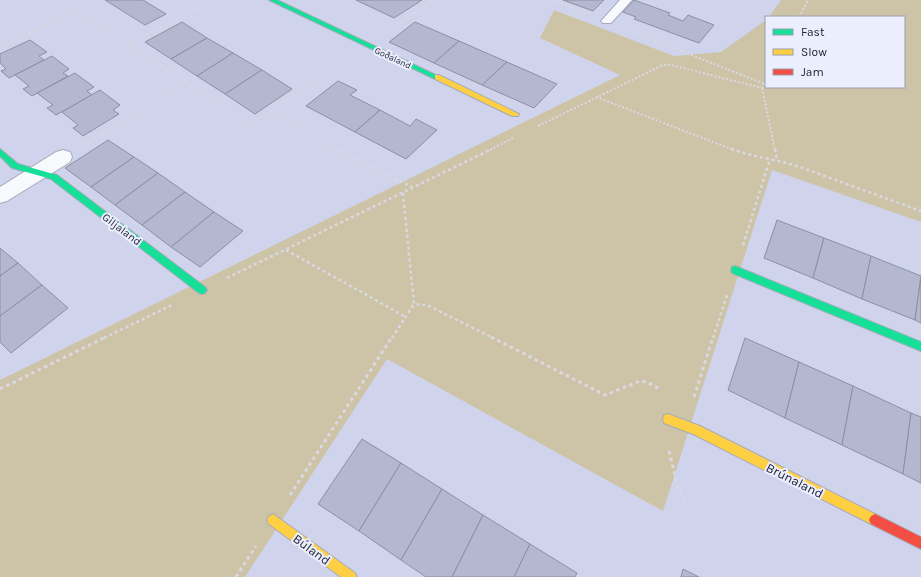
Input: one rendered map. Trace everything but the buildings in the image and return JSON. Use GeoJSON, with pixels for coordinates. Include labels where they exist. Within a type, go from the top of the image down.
{"type":"FeatureCollection","features":[{"type":"Feature","properties":{"kind":"street","name":"Goðaland"},"geometry":{"type":"LineString","coordinates":[[272,0],[515,114]]}},
{"type":"Feature","properties":{"kind":"street","name":"Giljaland"},"geometry":{"type":"LineString","coordinates":[[0,152],[15,166],[54,177],[202,290]]}},
{"type":"Feature","properties":{"kind":"street"},"geometry":{"type":"LineString","coordinates":[[0,196],[63,158]]}},
{"type":"Feature","properties":{"kind":"street"},"geometry":{"type":"LineString","coordinates":[[735,270],[921,346]]}},
{"type":"Feature","properties":{"kind":"street","name":"Brúnaland"},"geometry":{"type":"LineString","coordinates":[[668,419],[696,430],[921,543]]}},
{"type":"Feature","properties":{"kind":"street","name":"Búland"},"geometry":{"type":"LineString","coordinates":[[273,520],[351,577]]}},
{"type":"Feature","properties":{"kind":"lane"},"geometry":{"type":"LineString","coordinates":[[607,21],[626,0]]}},
{"type":"Feature","properties":{"kind":"path"},"geometry":{"type":"LineString","coordinates":[[60,0],[186,82],[250,126],[340,63]]}},
{"type":"Feature","properties":{"kind":"path"},"geometry":{"type":"LineString","coordinates":[[128,44],[214,0]]}},
{"type":"Feature","properties":{"kind":"path"},"geometry":{"type":"LineString","coordinates":[[389,31],[433,0]]}},
{"type":"Feature","properties":{"kind":"path"},"geometry":{"type":"LineString","coordinates":[[554,0],[765,83],[762,88],[777,160]]}},
{"type":"Feature","properties":{"kind":"path"},"geometry":{"type":"LineString","coordinates":[[800,16],[808,0]]}},
{"type":"Feature","properties":{"kind":"path"},"geometry":{"type":"LineString","coordinates":[[0,48],[76,10]]}},
{"type":"Feature","properties":{"kind":"path"},"geometry":{"type":"LineString","coordinates":[[532,128],[664,65],[671,65],[762,88]]}},
{"type":"Feature","properties":{"kind":"path"},"geometry":{"type":"LineString","coordinates":[[63,158],[186,82]]}},
{"type":"Feature","properties":{"kind":"path"},"geometry":{"type":"LineString","coordinates":[[596,97],[748,155],[777,160],[921,211]]}},
{"type":"Feature","properties":{"kind":"path"},"geometry":{"type":"LineString","coordinates":[[271,111],[341,152],[413,188]]}},
{"type":"Feature","properties":{"kind":"path"},"geometry":{"type":"LineString","coordinates":[[0,388],[518,136]]}},
{"type":"Feature","properties":{"kind":"path"},"geometry":{"type":"LineString","coordinates":[[685,501],[678,488],[666,440],[665,428],[668,419],[683,401],[693,400],[770,159]]}},
{"type":"Feature","properties":{"kind":"path"},"geometry":{"type":"LineString","coordinates":[[236,577],[414,304],[403,192]]}},
{"type":"Feature","properties":{"kind":"path"},"geometry":{"type":"LineString","coordinates":[[285,250],[406,317]]}},
{"type":"Feature","properties":{"kind":"path"},"geometry":{"type":"LineString","coordinates":[[414,304],[427,305],[605,395],[640,381],[647,382],[665,392]]}},
{"type":"Feature","properties":{"kind":"shaded area"},"geometry":{"type":"Polygon","coordinates":[[[781,0],[921,0],[921,222],[772,170],[663,511],[387,359],[245,577],[0,577],[0,380],[620,75],[540,38],[554,10],[674,56],[721,52],[765,21],[765,88],[905,88],[905,16],[770,16],[781,0]]]}},
{"type":"Feature","properties":{"kind":"traffic: fast"},"geometry":{"type":"LineString","coordinates":[[272,0],[437,77]]}},
{"type":"Feature","properties":{"kind":"traffic: fast"},"geometry":{"type":"LineString","coordinates":[[0,152],[15,166],[54,177],[202,290]]}},
{"type":"Feature","properties":{"kind":"traffic: fast"},"geometry":{"type":"LineString","coordinates":[[735,270],[921,347]]}},
{"type":"Feature","properties":{"kind":"traffic: slow"},"geometry":{"type":"LineString","coordinates":[[437,77],[515,114]]}},
{"type":"Feature","properties":{"kind":"traffic: slow"},"geometry":{"type":"LineString","coordinates":[[668,419],[696,430],[875,520]]}},
{"type":"Feature","properties":{"kind":"traffic: slow"},"geometry":{"type":"LineString","coordinates":[[273,520],[351,577]]}},
{"type":"Feature","properties":{"kind":"traffic: jam"},"geometry":{"type":"LineString","coordinates":[[875,520],[921,543]]}}]}
